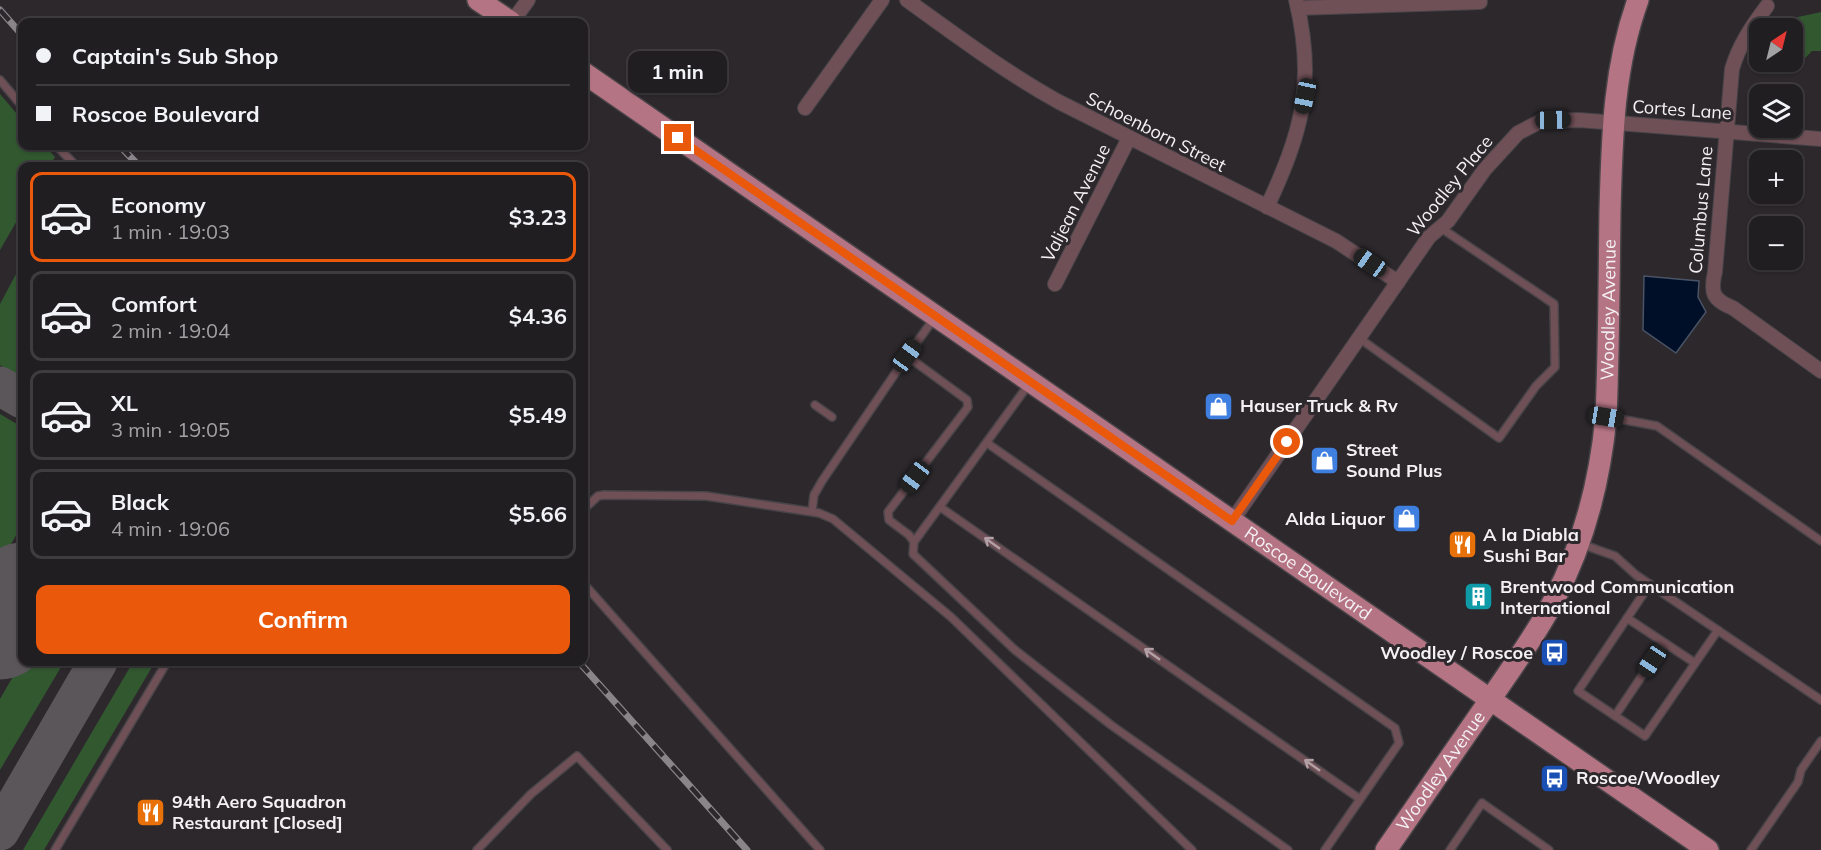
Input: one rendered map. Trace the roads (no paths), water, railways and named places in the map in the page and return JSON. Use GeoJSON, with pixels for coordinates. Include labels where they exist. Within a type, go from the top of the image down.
{"type":"FeatureCollection","features":[{"type":"Feature","properties":{"kind":"main road"},"geometry":{"type":"LineString","coordinates":[[478,0],[506,18]]}},
{"type":"Feature","properties":{"kind":"main road","name":"Woodley Avenue"},"geometry":{"type":"LineString","coordinates":[[1386,850],[1531,639],[1554,601],[1579,543],[1603,451],[1606,417],[1613,123],[1616,86],[1623,50],[1638,0]]}},
{"type":"Feature","properties":{"kind":"main road","name":"Roscoe Boulevard"},"geometry":{"type":"LineString","coordinates":[[588,76],[1491,699],[1704,849]]}},
{"type":"Feature","properties":{"kind":"street"},"geometry":{"type":"LineString","coordinates":[[515,18],[528,0]]}},
{"type":"Feature","properties":{"kind":"street"},"geometry":{"type":"LineString","coordinates":[[805,108],[882,0]]}},
{"type":"Feature","properties":{"kind":"street","name":"Schoenborn Street"},"geometry":{"type":"LineString","coordinates":[[907,0],[1033,88],[1336,241],[1398,282]]}},
{"type":"Feature","properties":{"kind":"street"},"geometry":{"type":"LineString","coordinates":[[1267,207],[1283,173],[1305,96],[1304,44],[1297,4],[1480,2]]}},
{"type":"Feature","properties":{"kind":"street","name":"Columbus Lane"},"geometry":{"type":"LineString","coordinates":[[1767,6],[1750,28],[1737,51],[1731,69],[1716,272],[1712,288],[1714,296],[1722,303],[1733,308],[1821,371]]}},
{"type":"Feature","properties":{"kind":"street","name":"Woodley Place"},"geometry":{"type":"LineString","coordinates":[[1232,521],[1430,237],[1448,222],[1485,169],[1518,133],[1541,121],[1579,120],[1613,123]]}},
{"type":"Feature","properties":{"kind":"street","name":"Cortes Lane"},"geometry":{"type":"LineString","coordinates":[[1613,123],[1821,139]]}},
{"type":"Feature","properties":{"kind":"street","name":"Valjean Avenue"},"geometry":{"type":"LineString","coordinates":[[1055,284],[1129,138]]}},
{"type":"Feature","properties":{"kind":"lane"},"geometry":{"type":"LineString","coordinates":[[0,80],[18,101]]}},
{"type":"Feature","properties":{"kind":"lane"},"geometry":{"type":"LineString","coordinates":[[61,150],[72,162]]}},
{"type":"Feature","properties":{"kind":"lane"},"geometry":{"type":"LineString","coordinates":[[1359,338],[1500,438],[1536,386],[1555,368],[1554,304],[1441,228]]}},
{"type":"Feature","properties":{"kind":"lane"},"geometry":{"type":"LineString","coordinates":[[812,511],[814,495],[822,481],[936,316]]}},
{"type":"Feature","properties":{"kind":"lane"},"geometry":{"type":"LineString","coordinates":[[907,356],[967,400],[968,407],[888,512],[889,520],[914,542]]}},
{"type":"Feature","properties":{"kind":"lane"},"geometry":{"type":"LineString","coordinates":[[1031,382],[914,542],[913,554],[1015,650],[1111,725],[1288,850]]}},
{"type":"Feature","properties":{"kind":"lane"},"geometry":{"type":"LineString","coordinates":[[815,405],[832,417]]}},
{"type":"Feature","properties":{"kind":"lane"},"geometry":{"type":"LineString","coordinates":[[1606,417],[1657,426],[1821,541]]}},
{"type":"Feature","properties":{"kind":"lane"},"geometry":{"type":"LineString","coordinates":[[987,443],[1395,728],[1399,743],[1325,850]]}},
{"type":"Feature","properties":{"kind":"lane"},"geometry":{"type":"LineString","coordinates":[[588,506],[598,496],[604,495],[706,496],[812,511],[833,519],[951,616],[1192,850]]}},
{"type":"Feature","properties":{"kind":"lane"},"geometry":{"type":"LineString","coordinates":[[940,507],[1360,799]]}},
{"type":"Feature","properties":{"kind":"lane"},"geometry":{"type":"LineString","coordinates":[[1579,543],[1616,556],[1650,584],[1821,700]]}},
{"type":"Feature","properties":{"kind":"lane"},"geometry":{"type":"LineString","coordinates":[[1650,584],[1578,691],[1645,736],[1718,630]]}},
{"type":"Feature","properties":{"kind":"lane"},"geometry":{"type":"LineString","coordinates":[[588,589],[820,850]]}},
{"type":"Feature","properties":{"kind":"lane"},"geometry":{"type":"LineString","coordinates":[[1627,618],[1695,663]]}},
{"type":"Feature","properties":{"kind":"lane"},"geometry":{"type":"LineString","coordinates":[[1615,716],[1664,643]]}},
{"type":"Feature","properties":{"kind":"lane"},"geometry":{"type":"LineString","coordinates":[[55,850],[165,666]]}},
{"type":"Feature","properties":{"kind":"lane"},"geometry":{"type":"LineString","coordinates":[[1751,850],[1798,782],[1801,770],[1821,741]]}},
{"type":"Feature","properties":{"kind":"lane"},"geometry":{"type":"LineString","coordinates":[[477,850],[531,794],[577,756],[667,850]]}},
{"type":"Feature","properties":{"kind":"lane"},"geometry":{"type":"LineString","coordinates":[[1450,850],[1482,803],[1549,850]]}},
{"type":"Feature","properties":{"kind":"water"},"geometry":{"type":"Polygon","coordinates":[[[1644,276],[1699,281],[1698,297],[1706,312],[1676,353],[1643,330],[1644,276]]]}},
{"type":"Feature","properties":{"kind":"railway"},"geometry":{"type":"LineString","coordinates":[[0,10],[18,30]]}},
{"type":"Feature","properties":{"kind":"railway"},"geometry":{"type":"LineString","coordinates":[[124,150],[135,162]]}},
{"type":"Feature","properties":{"kind":"railway"},"geometry":{"type":"LineString","coordinates":[[583,666],[747,850]]}},
{"type":"Feature","properties":{"kind":"place","name":"Hauser Truck & Rv"},"geometry":{"type":"Point","coordinates":[1219,406]}},
{"type":"Feature","properties":{"kind":"place","name":"Street Sound Plus"},"geometry":{"type":"Point","coordinates":[1325,460]}},
{"type":"Feature","properties":{"kind":"place","name":"Alda Liquor"},"geometry":{"type":"Point","coordinates":[1406,519]}},
{"type":"Feature","properties":{"kind":"place","name":"A la Diabla Sushi Bar"},"geometry":{"type":"Point","coordinates":[1462,545]}},
{"type":"Feature","properties":{"kind":"place","name":"Brentwood Communication International"},"geometry":{"type":"Point","coordinates":[1479,597]}},
{"type":"Feature","properties":{"kind":"place","name":"Woodley / Roscoe"},"geometry":{"type":"Point","coordinates":[1554,653]}},
{"type":"Feature","properties":{"kind":"place","name":"Roscoe/Woodley"},"geometry":{"type":"Point","coordinates":[1555,778]}},
{"type":"Feature","properties":{"kind":"place","name":"94th Aero Squadron Restaurant [Closed]"},"geometry":{"type":"Point","coordinates":[151,812]}}]}
